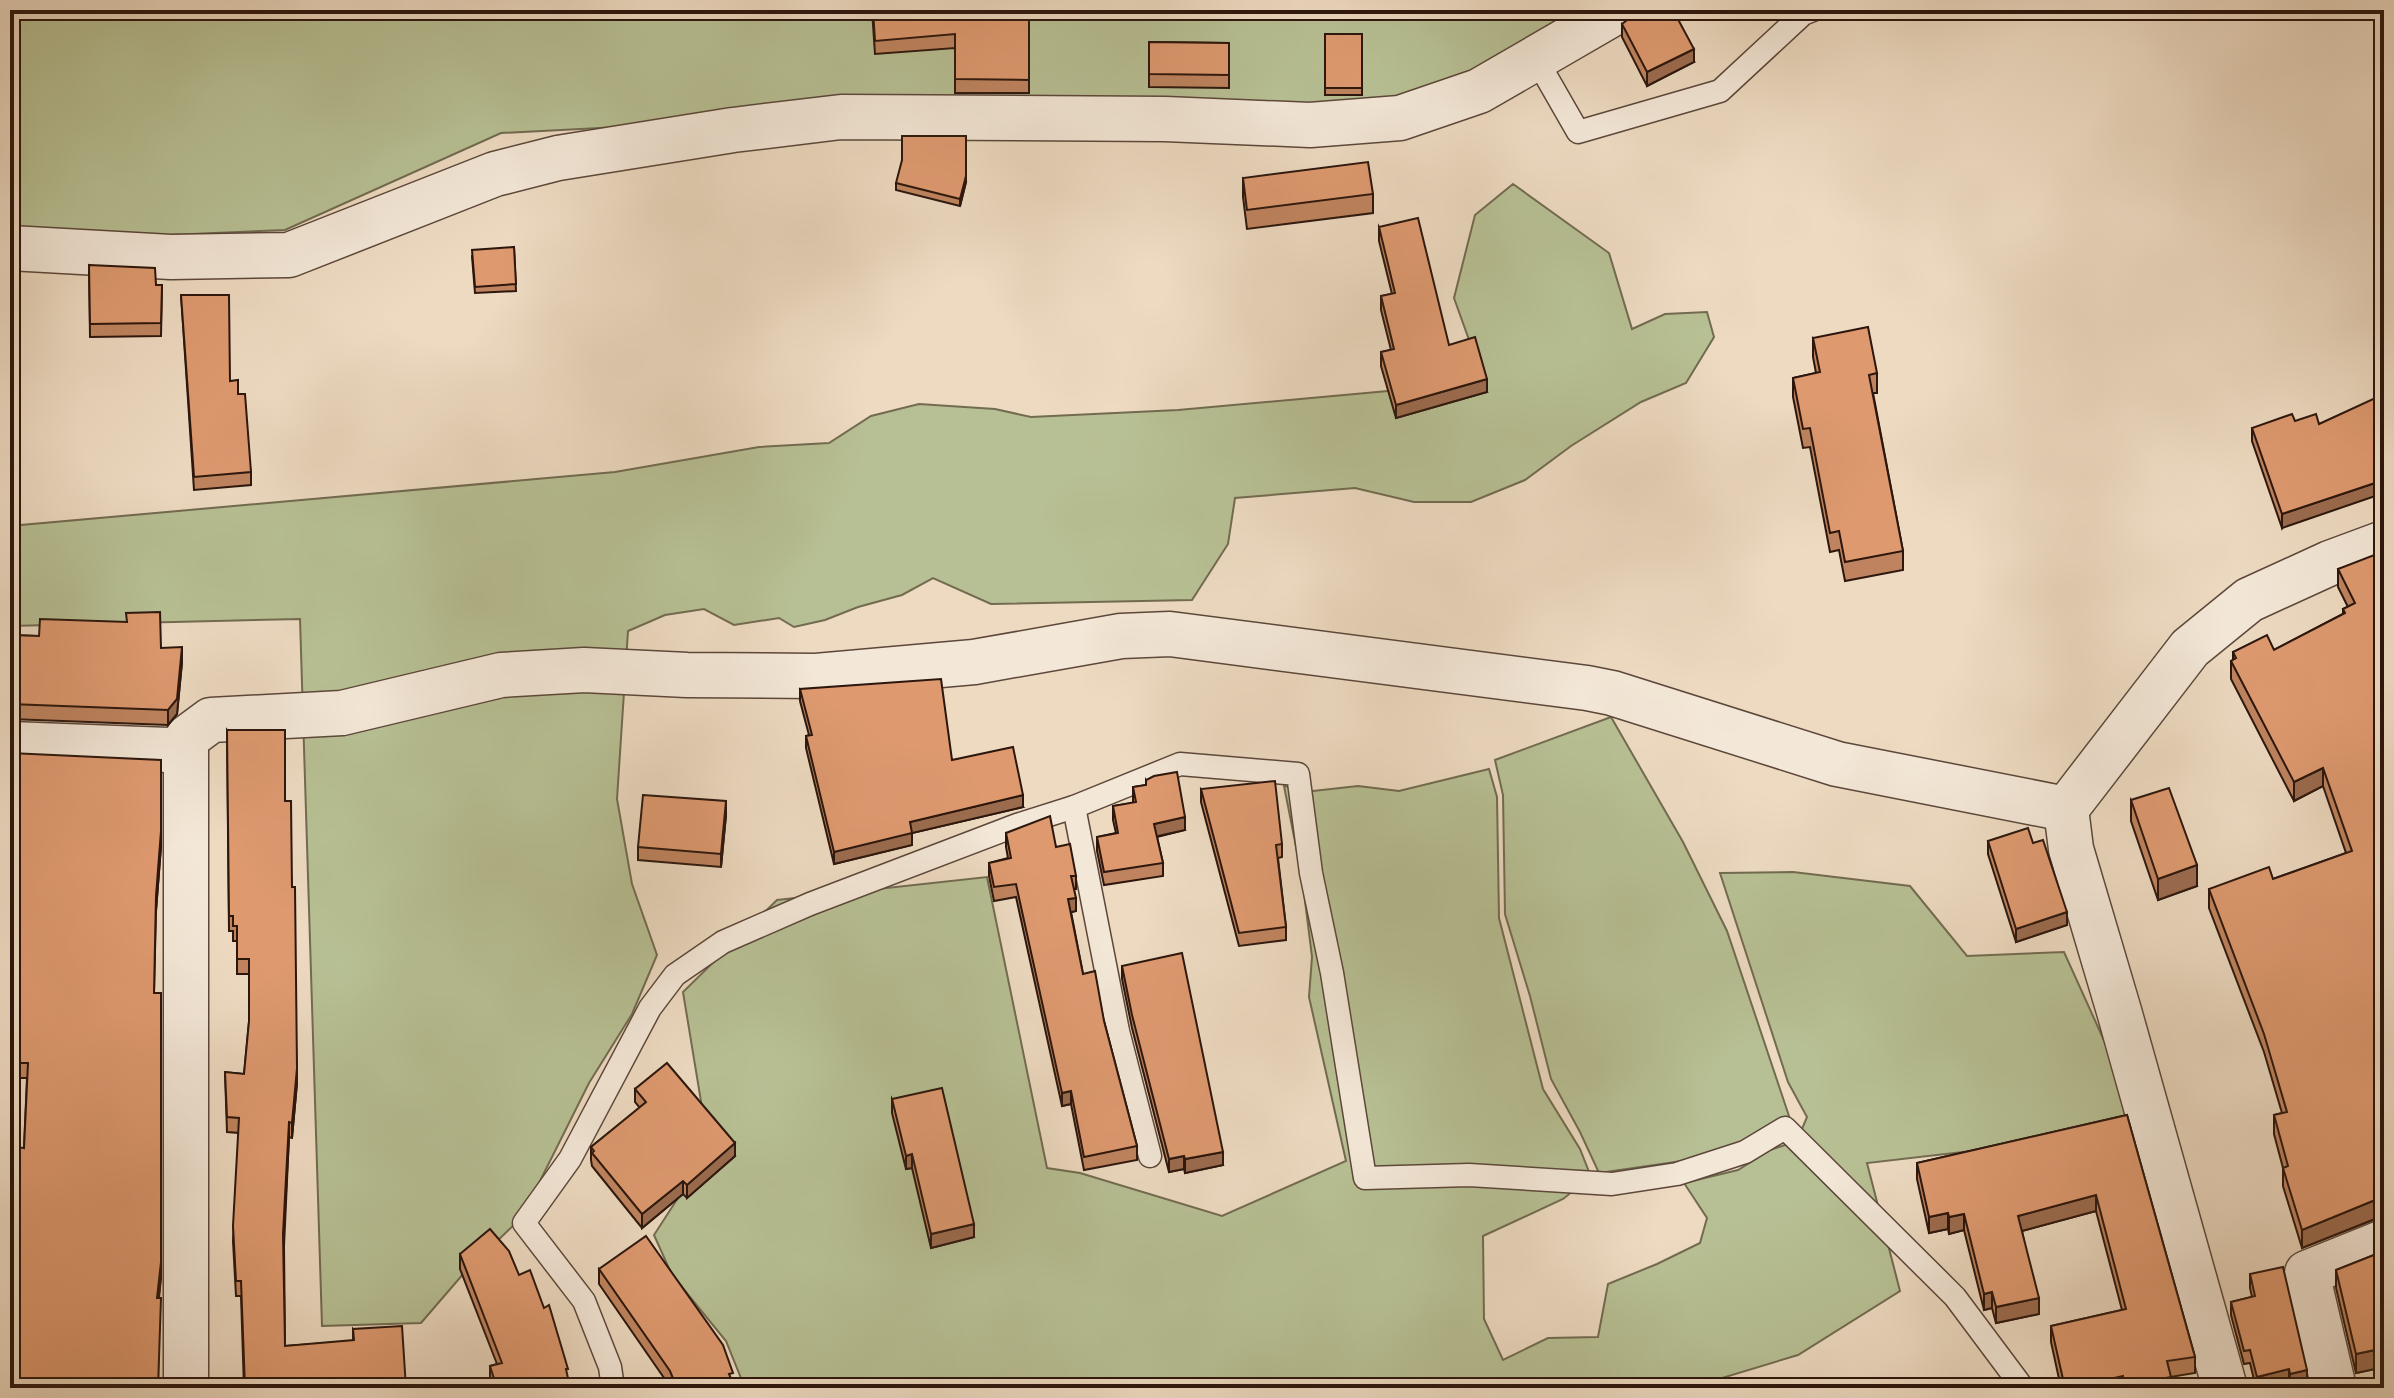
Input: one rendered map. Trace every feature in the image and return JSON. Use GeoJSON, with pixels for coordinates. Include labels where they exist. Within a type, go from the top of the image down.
{"type":"FeatureCollection","features":[{"type":"Feature","properties":{"kind":"street"},"geometry":{"type":"LineString","coordinates":[[10,248],[171,257],[289,255],[495,174],[558,158],[733,130],[841,117],[1165,119],[1310,125],[1400,118],[1479,91],[1619,10]]}},
{"type":"Feature","properties":{"kind":"street"},"geometry":{"type":"LineString","coordinates":[[2225,1388],[2071,849],[2066,809],[2190,648],[2249,600],[2330,563],[2384,543]]}},
{"type":"Feature","properties":{"kind":"street"},"geometry":{"type":"LineString","coordinates":[[186,1388],[186,747],[188,737],[211,720],[342,713],[501,675],[584,670],[816,676],[974,662],[1121,636],[1170,634],[1587,688],[1627,697],[1837,764],[2066,809]]}},
{"type":"Feature","properties":{"kind":"street"},"geometry":{"type":"LineString","coordinates":[[10,744],[168,750],[186,747]]}},
{"type":"Feature","properties":{"kind":"street"},"geometry":{"type":"LineString","coordinates":[[2334,1388],[2307,1273],[2384,1242]]}},
{"type":"Feature","properties":{"kind":"lane"},"geometry":{"type":"LineString","coordinates":[[1535,57],[1578,132],[1720,91],[1803,14],[1813,10]]}},
{"type":"Feature","properties":{"kind":"lane"},"geometry":{"type":"LineString","coordinates":[[613,1388],[610,1367],[584,1301],[524,1223],[570,1159],[650,1008],[675,975],[723,942],[810,904],[1017,825],[1074,807],[1180,764],[1298,774],[1311,873],[1332,973],[1365,1178],[1469,1175],[1612,1184],[1677,1174],[1718,1161],[1745,1152],[1785,1128],[1955,1297],[2023,1388]]}},
{"type":"Feature","properties":{"kind":"lane"},"geometry":{"type":"LineString","coordinates":[[1074,807],[1118,1031],[1150,1156]]}},
{"type":"Feature","properties":{"kind":"green space"},"geometry":{"type":"Polygon","coordinates":[[[10,10],[1659,10],[1374,109],[1107,102],[501,133],[285,230],[28,241],[10,238],[10,10]]]}},
{"type":"Feature","properties":{"kind":"green space"},"geometry":{"type":"Polygon","coordinates":[[[1513,184],[1609,253],[1632,329],[1665,314],[1707,312],[1714,337],[1686,383],[1641,402],[1571,446],[1525,480],[1471,502],[1414,502],[1355,488],[1235,498],[1228,544],[1192,600],[991,604],[933,578],[902,595],[794,627],[779,618],[734,625],[704,609],[665,615],[628,631],[617,799],[632,884],[657,955],[632,1014],[589,1083],[522,1217],[464,1273],[421,1323],[322,1326],[300,619],[10,626],[10,526],[615,472],[759,447],[829,443],[871,416],[919,404],[995,409],[1031,417],[1178,410],[1432,387],[1473,351],[1454,298],[1475,215],[1513,184]]]}},
{"type":"Feature","properties":{"kind":"green space"},"geometry":{"type":"Polygon","coordinates":[[[1611,717],[1683,842],[1727,931],[1789,1116],[1753,1140],[1682,1161],[1599,1173],[1551,1079],[1505,914],[1503,795],[1495,760],[1611,717]]]}},
{"type":"Feature","properties":{"kind":"green space"},"geometry":{"type":"Polygon","coordinates":[[[1489,769],[1497,797],[1499,918],[1543,1089],[1580,1149],[1591,1177],[1563,1199],[1483,1236],[1484,1319],[1503,1360],[1548,1338],[1598,1337],[1608,1284],[1700,1243],[1707,1218],[1684,1183],[1738,1170],[1770,1150],[1797,1141],[1807,1117],[1788,1082],[1720,873],[1793,872],[1910,886],[1967,956],[2064,952],[2145,1131],[1867,1163],[1900,1291],[1798,1355],[1689,1388],[745,1388],[726,1341],[672,1275],[654,1235],[709,1150],[683,992],[777,900],[987,877],[1047,1168],[1080,1173],[1222,1216],[1346,1161],[1309,997],[1312,957],[1302,877],[1284,786],[1313,791],[1358,786],[1399,791],[1489,769]]]}},
{"type":"Feature","properties":{"kind":"building"},"geometry":{"type":"Polygon","coordinates":[[[873,10],[1029,10],[1029,80],[955,79],[955,34],[875,41],[873,10]]]}},
{"type":"Feature","properties":{"kind":"building"},"geometry":{"type":"Polygon","coordinates":[[[1640,10],[1673,10],[1694,49],[1647,72],[1622,24],[1640,10]]]}},
{"type":"Feature","properties":{"kind":"building"},"geometry":{"type":"Polygon","coordinates":[[[1325,34],[1362,34],[1362,88],[1325,88],[1325,34]]]}},
{"type":"Feature","properties":{"kind":"building"},"geometry":{"type":"Polygon","coordinates":[[[1149,42],[1229,43],[1229,75],[1149,74],[1149,42]]]}},
{"type":"Feature","properties":{"kind":"building"},"geometry":{"type":"Polygon","coordinates":[[[902,136],[966,136],[966,176],[960,199],[896,183],[902,160],[902,136]]]}},
{"type":"Feature","properties":{"kind":"building"},"geometry":{"type":"Polygon","coordinates":[[[1368,162],[1373,194],[1247,210],[1243,178],[1368,162]]]}},
{"type":"Feature","properties":{"kind":"building"},"geometry":{"type":"Polygon","coordinates":[[[1418,218],[1449,345],[1475,337],[1487,379],[1396,405],[1381,352],[1394,349],[1381,296],[1395,293],[1379,227],[1418,218]]]}},
{"type":"Feature","properties":{"kind":"building"},"geometry":{"type":"Polygon","coordinates":[[[514,247],[516,284],[475,287],[472,250],[514,247]]]}},
{"type":"Feature","properties":{"kind":"building"},"geometry":{"type":"Polygon","coordinates":[[[89,265],[155,268],[156,285],[162,285],[161,323],[90,324],[89,265]]]}},
{"type":"Feature","properties":{"kind":"building"},"geometry":{"type":"Polygon","coordinates":[[[181,295],[229,295],[230,381],[238,380],[238,394],[245,394],[251,472],[194,477],[181,295]]]}},
{"type":"Feature","properties":{"kind":"building"},"geometry":{"type":"Polygon","coordinates":[[[1868,327],[1877,373],[1869,375],[1903,551],[1845,562],[1839,531],[1830,533],[1810,428],[1803,429],[1793,378],[1820,372],[1813,338],[1868,327]]]}},
{"type":"Feature","properties":{"kind":"building"},"geometry":{"type":"Polygon","coordinates":[[[2384,394],[2384,480],[2282,514],[2252,428],[2292,414],[2295,421],[2316,414],[2319,424],[2384,394]]]}},
{"type":"Feature","properties":{"kind":"building"},"geometry":{"type":"Polygon","coordinates":[[[2382,552],[2384,962],[2379,965],[2384,980],[2384,1199],[2302,1230],[2283,1168],[2288,1166],[2274,1115],[2287,1112],[2264,1034],[2209,889],[2269,867],[2273,879],[2352,851],[2323,768],[2294,782],[2231,661],[2236,658],[2233,652],[2267,635],[2274,650],[2345,613],[2343,609],[2355,603],[2338,569],[2382,552]]]}},
{"type":"Feature","properties":{"kind":"building"},"geometry":{"type":"Polygon","coordinates":[[[160,612],[161,648],[182,647],[177,699],[168,710],[10,704],[10,635],[39,636],[40,619],[127,622],[126,613],[160,612]]]}},
{"type":"Feature","properties":{"kind":"building"},"geometry":{"type":"Polygon","coordinates":[[[941,679],[952,760],[1013,747],[1023,795],[910,822],[912,833],[834,852],[806,736],[812,735],[800,689],[941,679]]]}},
{"type":"Feature","properties":{"kind":"building"},"geometry":{"type":"Polygon","coordinates":[[[227,730],[285,730],[285,801],[291,801],[292,887],[295,887],[297,1068],[292,1123],[289,1122],[283,1234],[285,1346],[354,1340],[353,1329],[402,1326],[406,1388],[245,1388],[241,1281],[236,1281],[233,1226],[239,1118],[227,1117],[225,1072],[244,1074],[249,1021],[249,959],[237,959],[237,926],[233,926],[233,916],[229,916],[227,730]]]}},
{"type":"Feature","properties":{"kind":"building"},"geometry":{"type":"Polygon","coordinates":[[[10,753],[161,760],[154,993],[161,993],[158,1388],[10,1386],[10,1200],[16,1147],[24,1148],[28,1063],[10,1063],[10,983],[15,898],[10,898],[10,753]]]}},
{"type":"Feature","properties":{"kind":"building"},"geometry":{"type":"Polygon","coordinates":[[[1177,772],[1185,817],[1154,824],[1163,863],[1104,872],[1097,837],[1118,833],[1113,806],[1136,802],[1133,787],[1146,785],[1146,780],[1177,772]]]}},
{"type":"Feature","properties":{"kind":"building"},"geometry":{"type":"Polygon","coordinates":[[[1275,781],[1282,844],[1276,845],[1286,927],[1239,933],[1201,789],[1275,781]]]}},
{"type":"Feature","properties":{"kind":"building"},"geometry":{"type":"Polygon","coordinates":[[[2169,788],[2197,865],[2158,879],[2131,800],[2169,788]]]}},
{"type":"Feature","properties":{"kind":"building"},"geometry":{"type":"Polygon","coordinates":[[[643,795],[726,801],[721,854],[638,847],[643,795]]]}},
{"type":"Feature","properties":{"kind":"building"},"geometry":{"type":"Polygon","coordinates":[[[1050,816],[1056,847],[1070,844],[1076,876],[1071,876],[1076,898],[1068,899],[1083,974],[1095,971],[1104,1021],[1137,1146],[1084,1157],[1071,1091],[1062,1093],[1016,884],[994,887],[989,863],[1011,858],[1006,833],[1050,816]]]}},
{"type":"Feature","properties":{"kind":"building"},"geometry":{"type":"Polygon","coordinates":[[[2028,828],[2033,843],[2043,840],[2067,912],[2016,929],[1988,841],[2028,828]]]}},
{"type":"Feature","properties":{"kind":"building"},"geometry":{"type":"Polygon","coordinates":[[[1182,953],[1223,1152],[1169,1159],[1122,966],[1182,953]]]}},
{"type":"Feature","properties":{"kind":"building"},"geometry":{"type":"Polygon","coordinates":[[[667,1063],[735,1143],[687,1185],[683,1181],[642,1214],[592,1153],[591,1147],[646,1102],[635,1089],[667,1063]]]}},
{"type":"Feature","properties":{"kind":"building"},"geometry":{"type":"Polygon","coordinates":[[[942,1088],[974,1224],[931,1234],[912,1154],[906,1156],[892,1099],[942,1088]]]}},
{"type":"Feature","properties":{"kind":"building"},"geometry":{"type":"Polygon","coordinates":[[[2127,1115],[2195,1357],[2167,1361],[2171,1377],[2124,1386],[2123,1376],[2065,1388],[2051,1326],[2126,1309],[2096,1195],[2018,1216],[2039,1298],[1996,1307],[1992,1292],[1984,1294],[1964,1214],[1929,1217],[1917,1163],[2127,1115]]]}},
{"type":"Feature","properties":{"kind":"building"},"geometry":{"type":"Polygon","coordinates":[[[490,1229],[509,1251],[519,1275],[530,1270],[544,1308],[549,1305],[568,1369],[570,1388],[497,1388],[490,1366],[502,1363],[460,1254],[490,1229]]]}},
{"type":"Feature","properties":{"kind":"building"},"geometry":{"type":"Polygon","coordinates":[[[646,1236],[723,1345],[735,1388],[677,1388],[670,1371],[599,1269],[646,1236]]]}},
{"type":"Feature","properties":{"kind":"building"},"geometry":{"type":"Polygon","coordinates":[[[2384,1251],[2384,1353],[2376,1355],[2375,1350],[2356,1354],[2336,1270],[2384,1251]]]}},
{"type":"Feature","properties":{"kind":"building"},"geometry":{"type":"Polygon","coordinates":[[[2283,1267],[2307,1370],[2290,1374],[2289,1369],[2257,1377],[2250,1350],[2244,1351],[2231,1302],[2255,1296],[2250,1274],[2283,1267]]]}},
{"type":"Feature","properties":{"kind":"building"},"geometry":{"type":"Polygon","coordinates":[[[1831,1382],[1833,1388],[1817,1388],[1831,1382]]]}}]}
